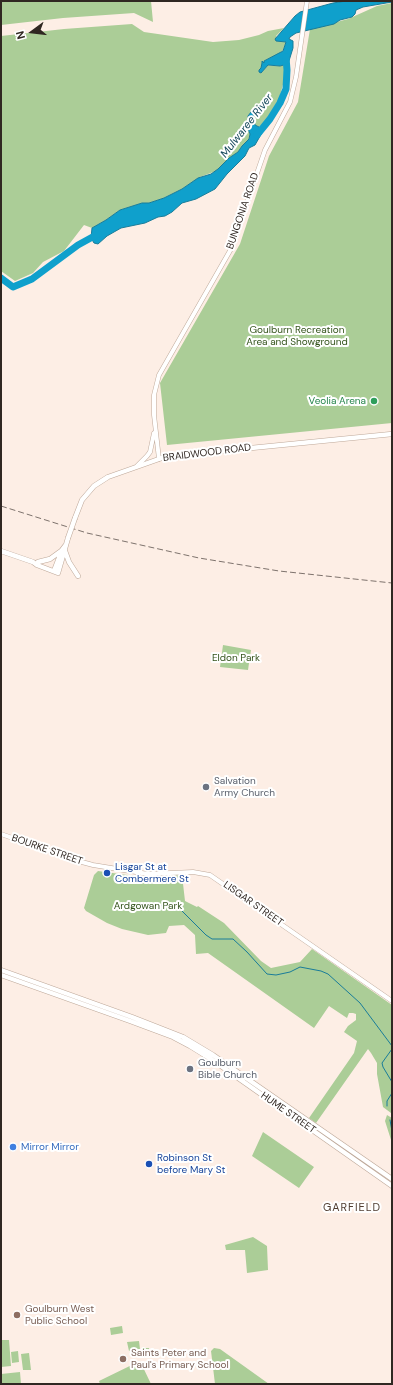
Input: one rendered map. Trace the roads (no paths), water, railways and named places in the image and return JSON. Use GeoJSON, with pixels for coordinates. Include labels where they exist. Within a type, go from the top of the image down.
{"type":"FeatureCollection","features":[{"type":"Feature","properties":{"kind":"main road","name":"BRAIDWOOD ROAD"},"geometry":{"type":"LineString","coordinates":[[36,562],[57,570],[82,500],[94,486],[108,478],[159,459],[168,456],[392,434]]}},
{"type":"Feature","properties":{"kind":"main road"},"geometry":{"type":"LineString","coordinates":[[1,551],[36,562],[50,559],[64,549],[69,562],[78,576]]}},
{"type":"Feature","properties":{"kind":"main road"},"geometry":{"type":"LineString","coordinates":[[1,970],[48,989]]}},
{"type":"Feature","properties":{"kind":"main road"},"geometry":{"type":"LineString","coordinates":[[1,974],[48,989]]}},
{"type":"Feature","properties":{"kind":"main road","name":"HUME STREET"},"geometry":{"type":"LineString","coordinates":[[48,989],[132,1017],[183,1037],[212,1055],[392,1179]]}},
{"type":"Feature","properties":{"kind":"main road","name":"HUME STREET"},"geometry":{"type":"LineString","coordinates":[[48,989],[173,1037],[190,1046],[211,1059],[392,1186]]}},
{"type":"Feature","properties":{"kind":"street","name":"BUNGONIA ROAD"},"geometry":{"type":"LineString","coordinates":[[159,459],[154,395],[159,375],[231,249],[265,150],[290,102],[294,90],[307,1]]}},
{"type":"Feature","properties":{"kind":"street"},"geometry":{"type":"LineString","coordinates":[[137,467],[150,452],[153,442],[155,423]]}},
{"type":"Feature","properties":{"kind":"street","name":"BOURKE STREET"},"geometry":{"type":"LineString","coordinates":[[1,834],[93,865]]}},
{"type":"Feature","properties":{"kind":"street","name":"LISGAR STREET"},"geometry":{"type":"LineString","coordinates":[[93,865],[148,874],[193,872],[210,875],[392,1001]]}},
{"type":"Feature","properties":{"kind":"water"},"geometry":{"type":"Polygon","coordinates":[[[346,1],[392,2],[363,7],[356,10],[352,17],[340,20],[334,24],[296,33],[289,39],[293,41],[293,48],[288,64],[280,66],[268,65],[261,73],[259,72],[262,61],[264,63],[264,61],[283,51],[286,42],[276,41],[275,39],[295,16],[300,12],[346,1]]]}},
{"type":"Feature","properties":{"kind":"water"},"geometry":{"type":"Polygon","coordinates":[[[251,112],[253,114],[255,125],[263,129],[263,131],[255,145],[249,148],[245,156],[227,174],[215,189],[196,199],[182,203],[165,216],[158,217],[145,223],[121,228],[107,236],[98,244],[94,243],[91,238],[92,228],[120,210],[164,198],[182,189],[198,178],[211,174],[218,169],[229,158],[238,152],[249,139],[250,134],[248,129],[248,116],[251,112]]]}},
{"type":"Feature","properties":{"kind":"waterway","name":"Mulwaree River"},"geometry":{"type":"LineString","coordinates":[[257,135],[270,119],[280,103],[286,89],[286,57]]}},
{"type":"Feature","properties":{"kind":"waterway","name":"Mulwaree River"},"geometry":{"type":"LineString","coordinates":[[1,278],[13,287],[32,279],[78,245],[98,234]]}},
{"type":"Feature","properties":{"kind":"waterway"},"geometry":{"type":"LineString","coordinates":[[155,906],[174,905],[212,939],[233,939],[267,974],[276,975],[290,972],[300,967],[321,971],[328,974],[360,1003],[392,1046]]}},
{"type":"Feature","properties":{"kind":"waterway"},"geometry":{"type":"LineString","coordinates":[[392,1049],[382,1063],[392,1082]]}},
{"type":"Feature","properties":{"kind":"waterway"},"geometry":{"type":"LineString","coordinates":[[387,1106],[387,1101],[392,1093]]}},
{"type":"Feature","properties":{"kind":"waterway"},"geometry":{"type":"LineString","coordinates":[[390,1120],[392,1131]]}},
{"type":"Feature","properties":{"kind":"railway"},"geometry":{"type":"LineString","coordinates":[[1,506],[87,533],[199,558],[279,571],[392,583]]}},
{"type":"Feature","properties":{"kind":"place","name":"Veolia Arena"},"geometry":{"type":"Point","coordinates":[374,401]}},
{"type":"Feature","properties":{"kind":"place","name":"Salvation Army Church"},"geometry":{"type":"Point","coordinates":[206,787]}},
{"type":"Feature","properties":{"kind":"place","name":"Lisgar St at Combermere St"},"geometry":{"type":"Point","coordinates":[107,873]}},
{"type":"Feature","properties":{"kind":"place","name":"Goulburn Bible Church"},"geometry":{"type":"Point","coordinates":[190,1069]}},
{"type":"Feature","properties":{"kind":"place","name":"Mirror Mirror"},"geometry":{"type":"Point","coordinates":[13,1147]}},
{"type":"Feature","properties":{"kind":"place","name":"Robinson St before Mary St"},"geometry":{"type":"Point","coordinates":[149,1164]}},
{"type":"Feature","properties":{"kind":"place","name":"Goulburn West Public School"},"geometry":{"type":"Point","coordinates":[17,1315]}},
{"type":"Feature","properties":{"kind":"place","name":"Saints Peter and Paul's Primary School"},"geometry":{"type":"Point","coordinates":[123,1359]}},
{"type":"Feature","properties":{"kind":"district","name":"GARFIELD"},"geometry":{"type":"Point","coordinates":[352,1208]}},
{"type":"Feature","properties":{"kind":"park label","name":"Goulburn Recreation Area and Showground"},"geometry":{"type":"Point","coordinates":[297,336]}},
{"type":"Feature","properties":{"kind":"park label","name":"Eldon Park"},"geometry":{"type":"Point","coordinates":[236,658]}},
{"type":"Feature","properties":{"kind":"park label","name":"Ardgowan Park"},"geometry":{"type":"Point","coordinates":[148,906]}}]}
